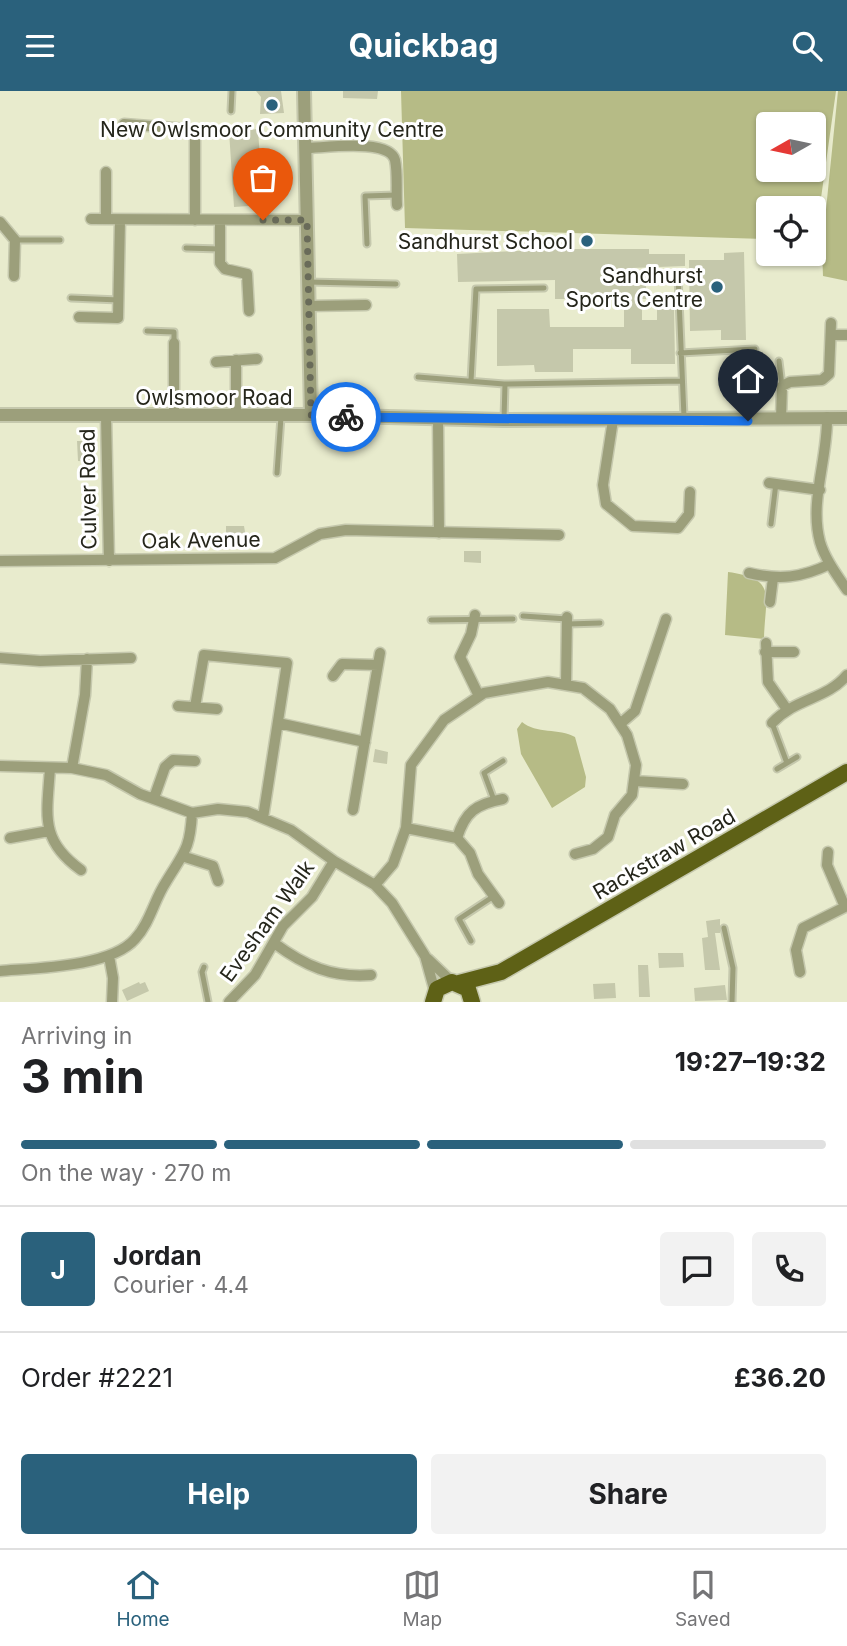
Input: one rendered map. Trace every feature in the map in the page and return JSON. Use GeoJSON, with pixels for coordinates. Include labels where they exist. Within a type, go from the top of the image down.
{"type":"FeatureCollection","features":[{"type":"Feature","properties":{"kind":"main road","name":"Rackstraw Road"},"geometry":{"type":"LineString","coordinates":[[472,1002],[501,972],[847,772]]}},
{"type":"Feature","properties":{"kind":"main road","name":"Rackstraw Road"},"geometry":{"type":"LineString","coordinates":[[433,998],[442,985],[501,972]]}},
{"type":"Feature","properties":{"kind":"main road"},"geometry":{"type":"LineString","coordinates":[[456,982],[470,992],[472,1002]]}},
{"type":"Feature","properties":{"kind":"street"},"geometry":{"type":"LineString","coordinates":[[304,91],[311,415]]}},
{"type":"Feature","properties":{"kind":"street"},"geometry":{"type":"LineString","coordinates":[[124,124],[187,129],[195,136],[195,220]]}},
{"type":"Feature","properties":{"kind":"street"},"geometry":{"type":"LineString","coordinates":[[305,149],[377,146],[390,152],[395,159],[397,200]]}},
{"type":"Feature","properties":{"kind":"street"},"geometry":{"type":"LineString","coordinates":[[106,172],[106,219]]}},
{"type":"Feature","properties":{"kind":"street"},"geometry":{"type":"LineString","coordinates":[[91,219],[307,220]]}},
{"type":"Feature","properties":{"kind":"street"},"geometry":{"type":"LineString","coordinates":[[79,317],[118,318],[120,220]]}},
{"type":"Feature","properties":{"kind":"street"},"geometry":{"type":"LineString","coordinates":[[220,220],[220,263],[225,269],[247,274],[248,311]]}},
{"type":"Feature","properties":{"kind":"street"},"geometry":{"type":"LineString","coordinates":[[0,222],[15,240],[14,276]]}},
{"type":"Feature","properties":{"kind":"street"},"geometry":{"type":"LineString","coordinates":[[309,306],[366,305]]}},
{"type":"Feature","properties":{"kind":"street"},"geometry":{"type":"LineString","coordinates":[[781,419],[782,386],[790,381],[826,378],[830,368],[831,323]]}},
{"type":"Feature","properties":{"kind":"street"},"geometry":{"type":"LineString","coordinates":[[831,335],[847,335]]}},
{"type":"Feature","properties":{"kind":"street"},"geometry":{"type":"LineString","coordinates":[[174,343],[174,416]]}},
{"type":"Feature","properties":{"kind":"street"},"geometry":{"type":"LineString","coordinates":[[216,362],[257,359]]}},
{"type":"Feature","properties":{"kind":"street"},"geometry":{"type":"LineString","coordinates":[[236,361],[236,417]]}},
{"type":"Feature","properties":{"kind":"street","name":"Owlsmoor Road"},"geometry":{"type":"LineString","coordinates":[[0,415],[311,415],[684,421],[847,418]]}},
{"type":"Feature","properties":{"kind":"street","name":"Culver Road"},"geometry":{"type":"LineString","coordinates":[[106,416],[108,561]]}},
{"type":"Feature","properties":{"kind":"street"},"geometry":{"type":"LineString","coordinates":[[827,417],[827,447],[817,515],[820,542],[847,590]]}},
{"type":"Feature","properties":{"kind":"street"},"geometry":{"type":"LineString","coordinates":[[438,418],[439,533]]}},
{"type":"Feature","properties":{"kind":"street"},"geometry":{"type":"LineString","coordinates":[[613,419],[603,485],[606,504],[633,526],[678,528],[689,514],[690,492]]}},
{"type":"Feature","properties":{"kind":"street"},"geometry":{"type":"LineString","coordinates":[[773,483],[820,490]]}},
{"type":"Feature","properties":{"kind":"street","name":"Oak Avenue"},"geometry":{"type":"LineString","coordinates":[[0,561],[275,558],[320,534],[346,530],[559,535]]}},
{"type":"Feature","properties":{"kind":"street"},"geometry":{"type":"LineString","coordinates":[[749,573],[773,578],[806,576],[830,564]]}},
{"type":"Feature","properties":{"kind":"street"},"geometry":{"type":"LineString","coordinates":[[770,602],[773,578]]}},
{"type":"Feature","properties":{"kind":"street"},"geometry":{"type":"LineString","coordinates":[[474,617],[460,657],[479,696]]}},
{"type":"Feature","properties":{"kind":"street"},"geometry":{"type":"LineString","coordinates":[[620,724],[635,711],[666,619]]}},
{"type":"Feature","properties":{"kind":"street"},"geometry":{"type":"LineString","coordinates":[[566,684],[567,620]]}},
{"type":"Feature","properties":{"kind":"street"},"geometry":{"type":"LineString","coordinates":[[786,708],[768,682],[765,648],[794,652]]}},
{"type":"Feature","properties":{"kind":"street"},"geometry":{"type":"LineString","coordinates":[[353,810],[380,653]]}},
{"type":"Feature","properties":{"kind":"street"},"geometry":{"type":"LineString","coordinates":[[195,707],[204,655],[287,663],[263,818]]}},
{"type":"Feature","properties":{"kind":"street"},"geometry":{"type":"LineString","coordinates":[[0,659],[131,658]]}},
{"type":"Feature","properties":{"kind":"street"},"geometry":{"type":"LineString","coordinates":[[72,768],[85,695],[87,659]]}},
{"type":"Feature","properties":{"kind":"street"},"geometry":{"type":"LineString","coordinates":[[333,676],[342,664],[378,665]]}},
{"type":"Feature","properties":{"kind":"street"},"geometry":{"type":"LineString","coordinates":[[772,723],[786,708],[837,687],[847,675]]}},
{"type":"Feature","properties":{"kind":"street"},"geometry":{"type":"LineString","coordinates":[[375,885],[393,864],[406,828],[411,765],[444,720],[479,696],[548,682],[583,688],[610,709],[627,734],[636,765],[632,795],[615,815],[608,837],[593,849],[575,854]]}},
{"type":"Feature","properties":{"kind":"street"},"geometry":{"type":"LineString","coordinates":[[178,706],[217,709]]}},
{"type":"Feature","properties":{"kind":"street"},"geometry":{"type":"LineString","coordinates":[[278,723],[365,742]]}},
{"type":"Feature","properties":{"kind":"street"},"geometry":{"type":"LineString","coordinates":[[154,798],[165,767],[173,760],[195,761]]}},
{"type":"Feature","properties":{"kind":"street"},"geometry":{"type":"LineString","coordinates":[[0,766],[72,768],[106,775],[192,813],[231,810],[263,818],[291,830],[334,861],[375,885],[392,904],[425,956],[456,982]]}},
{"type":"Feature","properties":{"kind":"street"},"geometry":{"type":"LineString","coordinates":[[50,768],[46,821],[52,842],[62,856],[80,870]]}},
{"type":"Feature","properties":{"kind":"street"},"geometry":{"type":"LineString","coordinates":[[635,781],[683,784]]}},
{"type":"Feature","properties":{"kind":"street"},"geometry":{"type":"LineString","coordinates":[[457,838],[463,819],[471,809],[499,800]]}},
{"type":"Feature","properties":{"kind":"street"},"geometry":{"type":"LineString","coordinates":[[0,971],[109,956],[125,948],[136,938],[165,882],[185,857],[191,836],[192,813]]}},
{"type":"Feature","properties":{"kind":"street"},"geometry":{"type":"LineString","coordinates":[[406,828],[457,838],[470,853],[478,874],[497,900]]}},
{"type":"Feature","properties":{"kind":"street"},"geometry":{"type":"LineString","coordinates":[[10,838],[49,831]]}},
{"type":"Feature","properties":{"kind":"street"},"geometry":{"type":"LineString","coordinates":[[800,972],[796,950],[803,928],[846,906],[828,865],[828,852]]}},
{"type":"Feature","properties":{"kind":"street"},"geometry":{"type":"LineString","coordinates":[[185,857],[213,866],[218,881]]}},
{"type":"Feature","properties":{"kind":"street","name":"Evesham Walk"},"geometry":{"type":"LineString","coordinates":[[229,1002],[255,975],[283,926],[312,897],[334,861]]}},
{"type":"Feature","properties":{"kind":"street"},"geometry":{"type":"LineString","coordinates":[[274,943],[314,968],[333,974],[371,975]]}},
{"type":"Feature","properties":{"kind":"street"},"geometry":{"type":"LineString","coordinates":[[109,956],[113,978],[111,1002]]}},
{"type":"Feature","properties":{"kind":"street"},"geometry":{"type":"LineString","coordinates":[[425,956],[433,998]]}},
{"type":"Feature","properties":{"kind":"lane"},"geometry":{"type":"LineString","coordinates":[[231,111],[232,91]]}},
{"type":"Feature","properties":{"kind":"lane"},"geometry":{"type":"LineString","coordinates":[[367,244],[365,196],[397,200]]}},
{"type":"Feature","properties":{"kind":"lane"},"geometry":{"type":"LineString","coordinates":[[15,240],[60,240]]}},
{"type":"Feature","properties":{"kind":"lane"},"geometry":{"type":"LineString","coordinates":[[186,249],[220,249]]}},
{"type":"Feature","properties":{"kind":"lane"},"geometry":{"type":"LineString","coordinates":[[678,276],[684,421]]}},
{"type":"Feature","properties":{"kind":"lane"},"geometry":{"type":"LineString","coordinates":[[308,282],[396,284]]}},
{"type":"Feature","properties":{"kind":"lane"},"geometry":{"type":"LineString","coordinates":[[471,381],[476,289],[544,288]]}},
{"type":"Feature","properties":{"kind":"lane"},"geometry":{"type":"LineString","coordinates":[[71,298],[119,299]]}},
{"type":"Feature","properties":{"kind":"lane"},"geometry":{"type":"LineString","coordinates":[[147,331],[174,332],[174,343]]}},
{"type":"Feature","properties":{"kind":"lane"},"geometry":{"type":"LineString","coordinates":[[680,352],[755,349]]}},
{"type":"Feature","properties":{"kind":"lane"},"geometry":{"type":"LineString","coordinates":[[779,361],[782,386]]}},
{"type":"Feature","properties":{"kind":"lane"},"geometry":{"type":"LineString","coordinates":[[418,377],[505,384],[682,381]]}},
{"type":"Feature","properties":{"kind":"lane"},"geometry":{"type":"LineString","coordinates":[[503,420],[505,384]]}},
{"type":"Feature","properties":{"kind":"lane"},"geometry":{"type":"LineString","coordinates":[[277,473],[281,417]]}},
{"type":"Feature","properties":{"kind":"lane"},"geometry":{"type":"LineString","coordinates":[[771,524],[773,483]]}},
{"type":"Feature","properties":{"kind":"lane"},"geometry":{"type":"LineString","coordinates":[[523,616],[600,623]]}},
{"type":"Feature","properties":{"kind":"lane"},"geometry":{"type":"LineString","coordinates":[[431,619],[513,619]]}},
{"type":"Feature","properties":{"kind":"lane"},"geometry":{"type":"LineString","coordinates":[[772,723],[787,763]]}},
{"type":"Feature","properties":{"kind":"lane"},"geometry":{"type":"LineString","coordinates":[[777,769],[797,757]]}},
{"type":"Feature","properties":{"kind":"lane"},"geometry":{"type":"LineString","coordinates":[[499,800],[484,773],[503,761]]}},
{"type":"Feature","properties":{"kind":"lane"},"geometry":{"type":"LineString","coordinates":[[471,941],[459,919],[497,900]]}},
{"type":"Feature","properties":{"kind":"lane"},"geometry":{"type":"LineString","coordinates":[[724,928],[733,968],[732,1002]]}},
{"type":"Feature","properties":{"kind":"lane"},"geometry":{"type":"LineString","coordinates":[[204,967],[202,972],[208,1002]]}},
{"type":"Feature","properties":{"kind":"green space"},"geometry":{"type":"Polygon","coordinates":[[[401,91],[836,91],[826,162],[826,112],[756,112],[756,182],[823,182],[821,196],[756,196],[756,239],[405,228],[401,91]]]}},
{"type":"Feature","properties":{"kind":"green space"},"geometry":{"type":"Polygon","coordinates":[[[838,91],[847,91],[847,281],[823,276],[823,266],[826,266],[826,210],[838,91]]]}},
{"type":"Feature","properties":{"kind":"green space"},"geometry":{"type":"Polygon","coordinates":[[[728,572],[755,579],[762,585],[766,600],[764,639],[725,635],[728,572]]]}},
{"type":"Feature","properties":{"kind":"green space"},"geometry":{"type":"Polygon","coordinates":[[[522,722],[534,728],[575,737],[586,777],[585,787],[552,808],[521,754],[517,729],[522,722]]]}},
{"type":"Feature","properties":{"kind":"building","name":"New Owlsmoor Community Centre"},"geometry":{"type":"Polygon","coordinates":[[[256,91],[281,91],[284,113],[260,114],[261,97],[256,91]]]}},
{"type":"Feature","properties":{"kind":"building"},"geometry":{"type":"Polygon","coordinates":[[[343,91],[378,91],[377,99],[343,98],[343,91]]]}},
{"type":"Feature","properties":{"kind":"building"},"geometry":{"type":"Polygon","coordinates":[[[258,129],[263,205],[234,207],[229,131],[258,129]]]}},
{"type":"Feature","properties":{"kind":"building"},"geometry":{"type":"Polygon","coordinates":[[[555,249],[649,249],[649,254],[685,254],[685,266],[632,268],[632,285],[646,285],[646,299],[642,299],[642,320],[657,320],[657,306],[674,306],[675,364],[631,364],[631,349],[573,349],[573,372],[535,372],[534,365],[497,366],[497,309],[549,309],[550,327],[624,327],[624,299],[555,299],[555,280],[458,282],[457,254],[555,249]]]}},
{"type":"Feature","properties":{"kind":"building","name":"Sandhurst Sports Centre"},"geometry":{"type":"Polygon","coordinates":[[[744,252],[746,340],[721,340],[721,330],[690,331],[689,260],[724,260],[724,253],[744,252]]]}},
{"type":"Feature","properties":{"kind":"building"},"geometry":{"type":"Polygon","coordinates":[[[77,441],[93,441],[93,462],[78,461],[77,441]]]}},
{"type":"Feature","properties":{"kind":"building"},"geometry":{"type":"Polygon","coordinates":[[[226,526],[244,526],[247,544],[230,544],[230,540],[226,540],[226,526]]]}},
{"type":"Feature","properties":{"kind":"building"},"geometry":{"type":"Polygon","coordinates":[[[464,551],[481,551],[481,563],[464,562],[464,551]]]}},
{"type":"Feature","properties":{"kind":"building"},"geometry":{"type":"Polygon","coordinates":[[[375,749],[388,752],[387,764],[373,762],[375,749]]]}},
{"type":"Feature","properties":{"kind":"building"},"geometry":{"type":"Polygon","coordinates":[[[720,919],[720,933],[715,933],[720,970],[705,970],[702,938],[708,937],[706,921],[720,919]]]}},
{"type":"Feature","properties":{"kind":"building"},"geometry":{"type":"Polygon","coordinates":[[[658,953],[683,953],[684,967],[659,968],[658,953]]]}},
{"type":"Feature","properties":{"kind":"building"},"geometry":{"type":"Polygon","coordinates":[[[638,965],[648,965],[650,997],[639,997],[638,965]]]}},
{"type":"Feature","properties":{"kind":"building"},"geometry":{"type":"Polygon","coordinates":[[[145,982],[149,991],[127,1001],[122,990],[145,982]]]}},
{"type":"Feature","properties":{"kind":"building"},"geometry":{"type":"Polygon","coordinates":[[[615,983],[616,998],[594,999],[593,984],[615,983]]]}},
{"type":"Feature","properties":{"kind":"building"},"geometry":{"type":"Polygon","coordinates":[[[725,985],[727,1000],[695,1001],[694,988],[725,985]]]}},
{"type":"Feature","properties":{"kind":"way so far"},"geometry":{"type":"LineString","coordinates":[[263,220],[307,220],[311,415],[346,417]]}},
{"type":"Feature","properties":{"kind":"place","name":"New Owlsmoor Community Centre"},"geometry":{"type":"Point","coordinates":[272,105]}},
{"type":"Feature","properties":{"kind":"place","name":"Sandhurst School"},"geometry":{"type":"Point","coordinates":[587,241]}},
{"type":"Feature","properties":{"kind":"place","name":"Sandhurst Sports Centre"},"geometry":{"type":"Point","coordinates":[717,287]}},
{"type":"Feature","properties":{"kind":"route"},"geometry":{"type":"LineString","coordinates":[[346,417],[748,421]]}}]}
